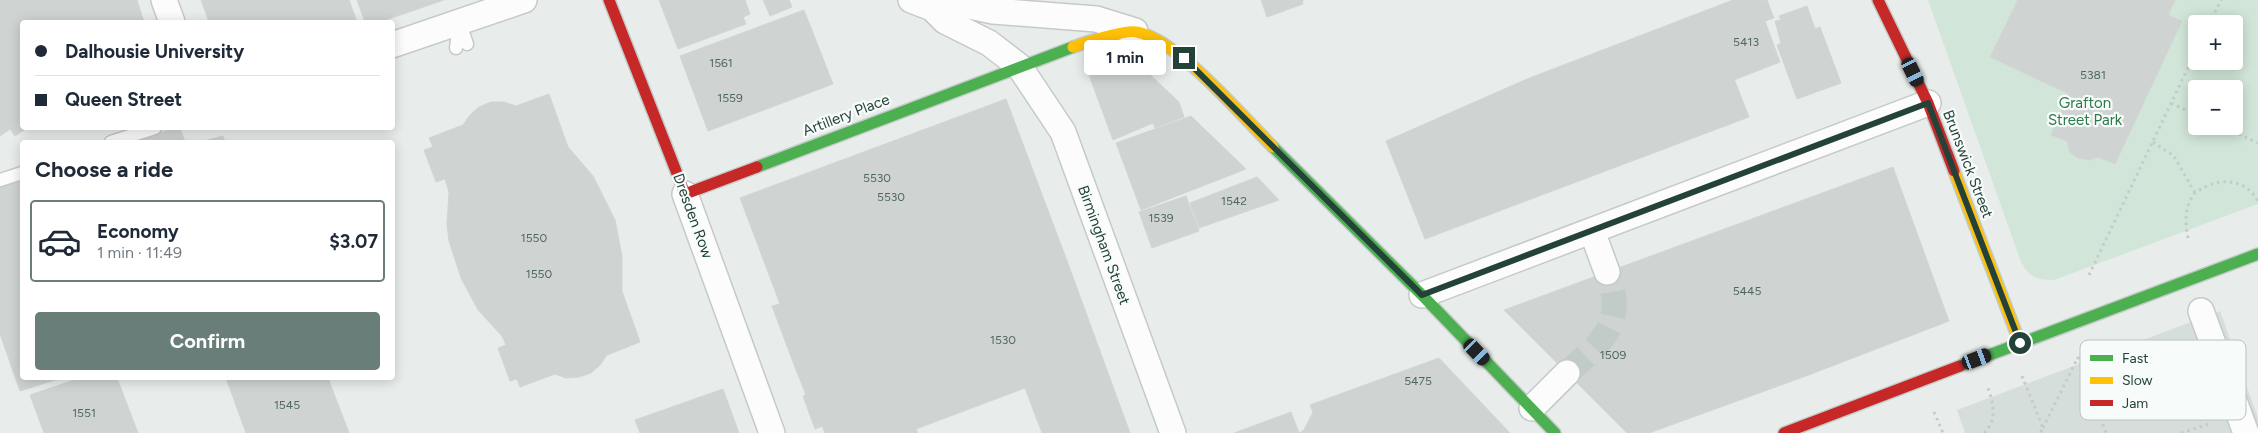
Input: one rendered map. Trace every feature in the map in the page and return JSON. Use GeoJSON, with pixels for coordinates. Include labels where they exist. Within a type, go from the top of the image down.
{"type":"FeatureCollection","features":[{"type":"Feature","properties":{"kind":"street"},"geometry":{"type":"LineString","coordinates":[[164,0],[171,20]]}},
{"type":"Feature","properties":{"kind":"street"},"geometry":{"type":"LineString","coordinates":[[395,45],[461,38],[524,0]]}},
{"type":"Feature","properties":{"kind":"street","name":"Dresden Row"},"geometry":{"type":"LineString","coordinates":[[609,0],[685,194],[772,433]]}},
{"type":"Feature","properties":{"kind":"street","name":"Brunswick Street"},"geometry":{"type":"LineString","coordinates":[[1878,0],[1928,103],[2020,343]]}},
{"type":"Feature","properties":{"kind":"street"},"geometry":{"type":"LineString","coordinates":[[922,4],[951,2],[993,11],[1096,19],[1135,31],[1162,42],[1184,58],[1422,295],[1554,433]]}},
{"type":"Feature","properties":{"kind":"street","name":"Birmingham Street"},"geometry":{"type":"LineString","coordinates":[[922,4],[944,21],[989,43],[1018,66],[1063,132],[1173,433]]}},
{"type":"Feature","properties":{"kind":"street","name":"Artillery Place"},"geometry":{"type":"LineString","coordinates":[[685,194],[1018,66],[1086,42],[1135,31]]}},
{"type":"Feature","properties":{"kind":"street"},"geometry":{"type":"LineString","coordinates":[[1422,295],[1776,159],[1928,103]]}},
{"type":"Feature","properties":{"kind":"street"},"geometry":{"type":"LineString","coordinates":[[1592,231],[1608,272]]}},
{"type":"Feature","properties":{"kind":"street"},"geometry":{"type":"LineString","coordinates":[[1784,433],[2258,254]]}},
{"type":"Feature","properties":{"kind":"street"},"geometry":{"type":"LineString","coordinates":[[2201,311],[2212,340]]}},
{"type":"Feature","properties":{"kind":"street"},"geometry":{"type":"LineString","coordinates":[[1532,408],[1567,373]]}},
{"type":"Feature","properties":{"kind":"street"},"geometry":{"type":"LineString","coordinates":[[2241,420],[2246,433]]}},
{"type":"Feature","properties":{"kind":"lane"},"geometry":{"type":"LineString","coordinates":[[117,140],[150,130]]}},
{"type":"Feature","properties":{"kind":"lane"},"geometry":{"type":"LineString","coordinates":[[0,180],[20,174]]}},
{"type":"Feature","properties":{"kind":"path"},"geometry":{"type":"LineString","coordinates":[[2214,15],[2221,0]]}},
{"type":"Feature","properties":{"kind":"path"},"geometry":{"type":"LineString","coordinates":[[2089,275],[2188,68]]}},
{"type":"Feature","properties":{"kind":"path"},"geometry":{"type":"LineString","coordinates":[[2171,104],[2188,111]]}},
{"type":"Feature","properties":{"kind":"path"},"geometry":{"type":"LineString","coordinates":[[2241,135],[2258,143]]}},
{"type":"Feature","properties":{"kind":"path"},"geometry":{"type":"LineString","coordinates":[[2153,142],[2174,156],[2195,193]]}},
{"type":"Feature","properties":{"kind":"path"},"geometry":{"type":"LineString","coordinates":[[2188,238],[2186,226],[2187,211],[2195,193],[2214,182],[2232,181],[2253,191],[2258,201]]}},
{"type":"Feature","properties":{"kind":"path"},"geometry":{"type":"LineString","coordinates":[[2041,433],[2078,357],[2080,362]]}},
{"type":"Feature","properties":{"kind":"path"},"geometry":{"type":"LineString","coordinates":[[1977,359],[1989,392],[1994,414],[1991,425],[1984,433]]}},
{"type":"Feature","properties":{"kind":"path"},"geometry":{"type":"LineString","coordinates":[[1934,412],[1943,433]]}},
{"type":"Feature","properties":{"kind":"path"},"geometry":{"type":"LineString","coordinates":[[2101,420],[2106,433]]}},
{"type":"Feature","properties":{"kind":"path"},"geometry":{"type":"LineString","coordinates":[[2181,433],[2209,424]]}},
{"type":"Feature","properties":{"kind":"shaded area"},"geometry":{"type":"Polygon","coordinates":[[[2220,311],[2230,340],[2143,340],[2220,311]]]}},
{"type":"Feature","properties":{"kind":"shaded area"},"geometry":{"type":"Polygon","coordinates":[[[2080,364],[2080,420],[2246,420],[2246,384],[2258,418],[2258,433],[1965,433],[1957,410],[2080,364]]]}},
{"type":"Feature","properties":{"kind":"green space","name":"Grafton Street Park"},"geometry":{"type":"Polygon","coordinates":[[[1928,0],[2258,0],[2258,204],[2054,280],[2034,277],[2021,262],[1928,0]]]}},
{"type":"Feature","properties":{"kind":"building"},"geometry":{"type":"Polygon","coordinates":[[[0,0],[137,0],[143,20],[20,20],[20,130],[24,130],[15,136],[10,129],[0,136],[0,0]]]}},
{"type":"Feature","properties":{"kind":"building"},"geometry":{"type":"Polygon","coordinates":[[[201,0],[349,0],[356,20],[208,20],[201,0]]]}},
{"type":"Feature","properties":{"kind":"building"},"geometry":{"type":"Polygon","coordinates":[[[357,0],[444,0],[386,20],[364,20],[357,0]]]}},
{"type":"Feature","properties":{"kind":"building"},"geometry":{"type":"Polygon","coordinates":[[[659,0],[745,0],[750,14],[743,17],[746,24],[678,49],[659,0]]]}},
{"type":"Feature","properties":{"kind":"building"},"geometry":{"type":"Polygon","coordinates":[[[763,0],[789,0],[792,7],[770,16],[763,0]]]}},
{"type":"Feature","properties":{"kind":"building"},"geometry":{"type":"Polygon","coordinates":[[[1261,0],[1304,0],[1302,1],[1303,4],[1267,17],[1261,0]]]}},
{"type":"Feature","properties":{"kind":"building"},"geometry":{"type":"Polygon","coordinates":[[[1733,0],[1767,0],[1774,18],[1765,21],[1780,62],[1734,80],[1707,10],[1733,0]]]}},
{"type":"Feature","properties":{"kind":"building"},"geometry":{"type":"Polygon","coordinates":[[[2018,0],[2175,0],[2168,15],[2182,21],[2115,164],[2098,157],[2089,160],[2078,158],[2070,152],[2067,141],[2051,135],[2069,94],[1990,57],[2018,0]]]}},
{"type":"Feature","properties":{"kind":"building"},"geometry":{"type":"Polygon","coordinates":[[[1807,6],[1815,29],[1820,27],[1841,83],[1797,99],[1777,45],[1781,43],[1775,21],[1781,20],[1779,16],[1807,6]]]}},
{"type":"Feature","properties":{"kind":"building"},"geometry":{"type":"Polygon","coordinates":[[[804,10],[833,84],[708,131],[680,56],[804,10]]]}},
{"type":"Feature","properties":{"kind":"building"},"geometry":{"type":"Polygon","coordinates":[[[1707,10],[1749,117],[1425,239],[1386,141],[1527,79],[1707,10]]]}},
{"type":"Feature","properties":{"kind":"building"},"geometry":{"type":"Polygon","coordinates":[[[1122,64],[1132,65],[1145,70],[1179,102],[1184,117],[1155,128],[1153,123],[1113,140],[1089,75],[1122,64]]]}},
{"type":"Feature","properties":{"kind":"building"},"geometry":{"type":"Polygon","coordinates":[[[549,94],[568,147],[593,176],[615,220],[622,256],[622,291],[640,342],[607,355],[591,373],[579,377],[566,378],[555,374],[520,387],[517,379],[510,381],[498,348],[506,345],[502,336],[478,310],[461,278],[449,241],[447,224],[449,192],[445,179],[436,182],[424,150],[433,147],[429,138],[463,125],[479,107],[491,102],[504,102],[516,106],[549,94]]]}},
{"type":"Feature","properties":{"kind":"building"},"geometry":{"type":"Polygon","coordinates":[[[1006,99],[1043,197],[777,296],[740,198],[1006,99]]]}},
{"type":"Feature","properties":{"kind":"building"},"geometry":{"type":"Polygon","coordinates":[[[1191,116],[1246,169],[1141,210],[1116,143],[1191,116]]]}},
{"type":"Feature","properties":{"kind":"building"},"geometry":{"type":"Polygon","coordinates":[[[169,130],[181,130],[184,140],[139,140],[169,130]]]}},
{"type":"Feature","properties":{"kind":"building"},"geometry":{"type":"Polygon","coordinates":[[[223,136],[224,140],[208,140],[223,136]]]}},
{"type":"Feature","properties":{"kind":"building"},"geometry":{"type":"Polygon","coordinates":[[[1893,167],[1949,321],[1806,376],[1649,433],[1627,433],[1504,310],[1893,167]]]}},
{"type":"Feature","properties":{"kind":"building"},"geometry":{"type":"Polygon","coordinates":[[[20,175],[20,380],[55,380],[20,391],[0,334],[0,181],[17,182],[20,175]]]}},
{"type":"Feature","properties":{"kind":"building"},"geometry":{"type":"Polygon","coordinates":[[[1257,177],[1279,200],[1199,228],[1190,203],[1257,177]]]}},
{"type":"Feature","properties":{"kind":"building"},"geometry":{"type":"Polygon","coordinates":[[[1186,196],[1199,231],[1152,248],[1139,212],[1186,196]]]}},
{"type":"Feature","properties":{"kind":"building"},"geometry":{"type":"Polygon","coordinates":[[[1043,197],[1066,258],[984,289],[992,310],[886,349],[878,330],[793,362],[772,306],[780,304],[777,296],[1043,197]]]}},
{"type":"Feature","properties":{"kind":"building"},"geometry":{"type":"Polygon","coordinates":[[[1066,258],[1130,433],[1042,433],[1025,388],[916,429],[918,433],[825,433],[822,426],[815,429],[803,396],[806,395],[793,362],[878,330],[886,349],[992,310],[984,289],[1066,258]]]}},
{"type":"Feature","properties":{"kind":"building"},"geometry":{"type":"Polygon","coordinates":[[[1439,358],[1510,433],[1299,433],[1304,430],[1313,412],[1310,405],[1439,358]]]}},
{"type":"Feature","properties":{"kind":"building"},"geometry":{"type":"Polygon","coordinates":[[[74,380],[118,380],[138,433],[44,433],[30,395],[74,380]]]}},
{"type":"Feature","properties":{"kind":"building"},"geometry":{"type":"Polygon","coordinates":[[[227,380],[329,380],[349,433],[246,433],[227,380]]]}},
{"type":"Feature","properties":{"kind":"building"},"geometry":{"type":"Polygon","coordinates":[[[723,389],[739,433],[640,433],[635,420],[723,389]]]}},
{"type":"Feature","properties":{"kind":"building"},"geometry":{"type":"Polygon","coordinates":[[[1291,412],[1299,433],[1234,433],[1291,412]]]}},
{"type":"Feature","properties":{"kind":"tunnel"},"geometry":{"type":"LineString","coordinates":[[1567,373],[1601,340],[1613,318],[1614,305],[1607,272]]}},
{"type":"Feature","properties":{"kind":"traffic: fast"},"geometry":{"type":"LineString","coordinates":[[757,167],[1073,47]]}},
{"type":"Feature","properties":{"kind":"traffic: fast"},"geometry":{"type":"LineString","coordinates":[[1273,147],[1422,295],[1555,433]]}},
{"type":"Feature","properties":{"kind":"traffic: fast"},"geometry":{"type":"LineString","coordinates":[[1960,366],[2258,254]]}},
{"type":"Feature","properties":{"kind":"traffic: slow"},"geometry":{"type":"LineString","coordinates":[[1073,47],[1105,37],[1132,32],[1154,38],[1171,49],[1209,81],[1273,147]]}},
{"type":"Feature","properties":{"kind":"traffic: slow"},"geometry":{"type":"LineString","coordinates":[[1954,171],[2020,343]]}},
{"type":"Feature","properties":{"kind":"traffic: jam"},"geometry":{"type":"LineString","coordinates":[[609,0],[685,194],[757,167]]}},
{"type":"Feature","properties":{"kind":"traffic: jam"},"geometry":{"type":"LineString","coordinates":[[1878,0],[1928,103],[1954,171]]}},
{"type":"Feature","properties":{"kind":"traffic: jam"},"geometry":{"type":"LineString","coordinates":[[1784,433],[1960,366]]}},
{"type":"Feature","properties":{"kind":"route"},"geometry":{"type":"LineString","coordinates":[[1184,58],[1422,295],[1776,159],[1928,103],[2020,343]]}}]}
